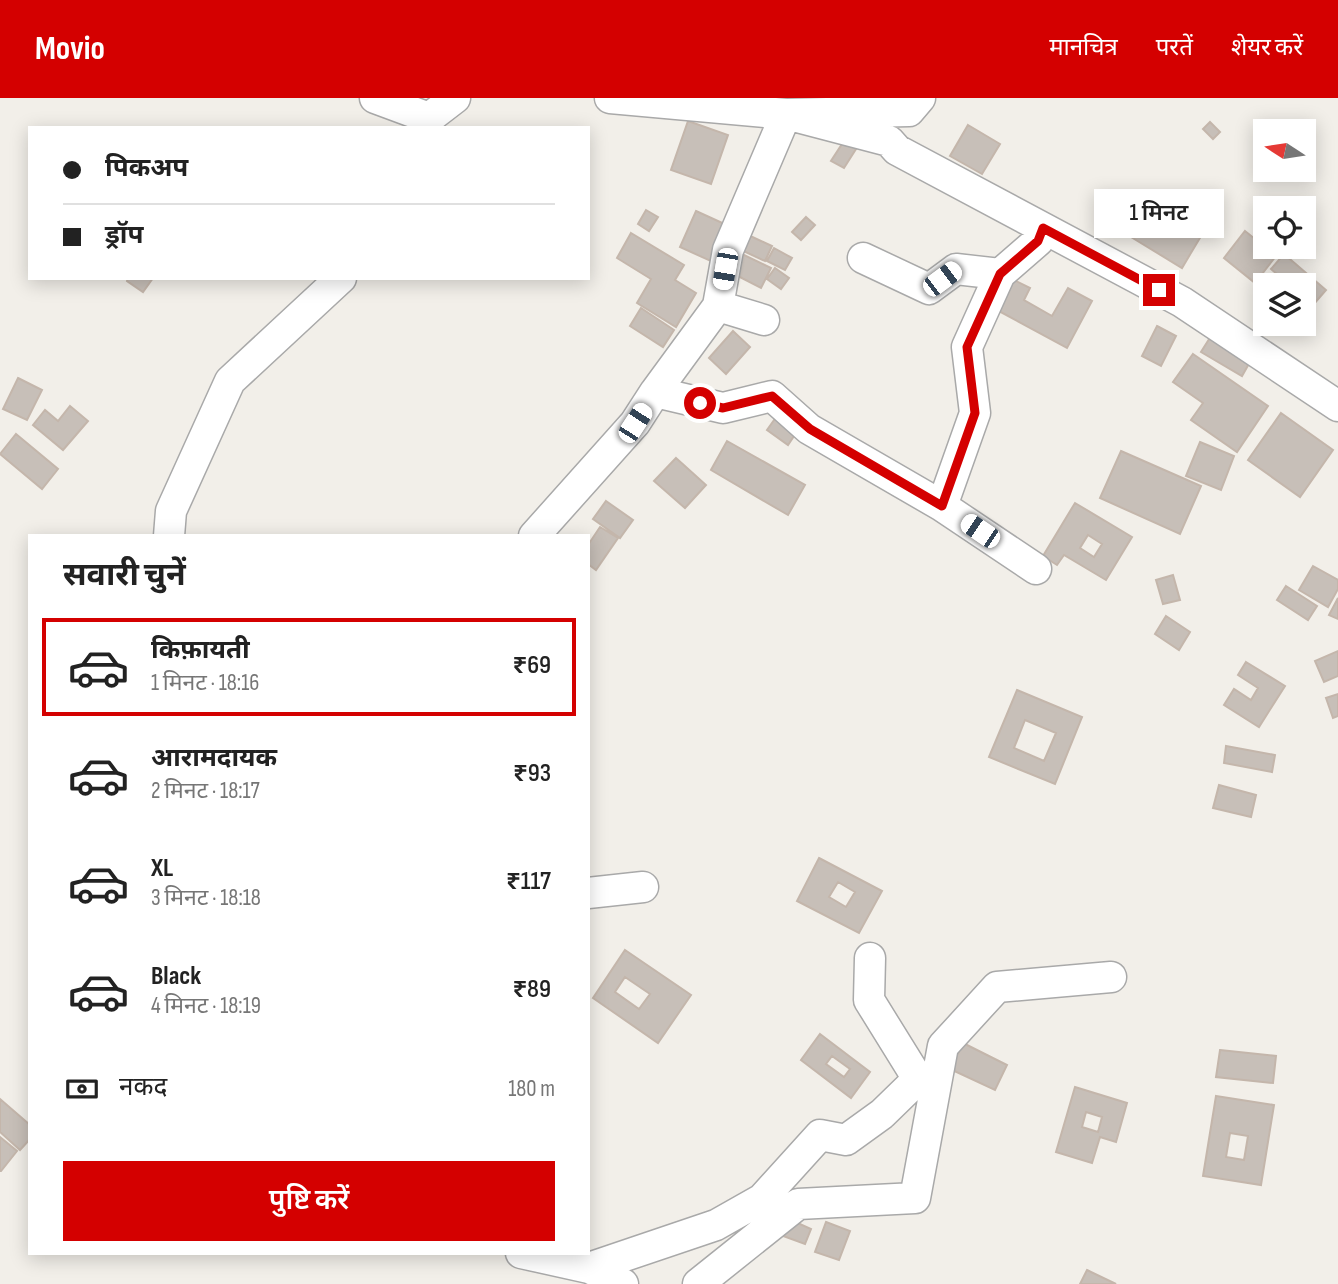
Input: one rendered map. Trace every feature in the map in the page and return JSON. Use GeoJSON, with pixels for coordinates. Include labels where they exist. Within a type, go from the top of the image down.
{"type":"FeatureCollection","features":[{"type":"Feature","properties":{"kind":"street"},"geometry":{"type":"LineString","coordinates":[[375,98],[427,123],[455,98]]}},
{"type":"Feature","properties":{"kind":"street"},"geometry":{"type":"LineString","coordinates":[[610,98],[786,114],[909,111],[920,98]]}},
{"type":"Feature","properties":{"kind":"street"},"geometry":{"type":"LineString","coordinates":[[786,114],[889,141],[897,150],[1182,302],[1338,406]]}},
{"type":"Feature","properties":{"kind":"street"},"geometry":{"type":"LineString","coordinates":[[536,534],[635,423],[719,306],[728,250],[786,114]]}},
{"type":"Feature","properties":{"kind":"street"},"geometry":{"type":"LineString","coordinates":[[942,506],[975,413],[967,347],[1000,274],[1038,241],[1043,228]]}},
{"type":"Feature","properties":{"kind":"street"},"geometry":{"type":"LineString","coordinates":[[863,258],[929,289],[956,269],[1000,274]]}},
{"type":"Feature","properties":{"kind":"street"},"geometry":{"type":"LineString","coordinates":[[169,534],[171,511],[230,381],[339,280]]}},
{"type":"Feature","properties":{"kind":"street"},"geometry":{"type":"LineString","coordinates":[[719,306],[764,320]]}},
{"type":"Feature","properties":{"kind":"street"},"geometry":{"type":"LineString","coordinates":[[655,392],[723,408],[772,396],[810,429],[942,506],[1036,569]]}},
{"type":"Feature","properties":{"kind":"street"},"geometry":{"type":"LineString","coordinates":[[590,893],[643,887]]}},
{"type":"Feature","properties":{"kind":"street"},"geometry":{"type":"LineString","coordinates":[[589,1268],[716,1225],[762,1199],[821,1135],[846,1140],[882,1114],[918,1079],[869,1000],[870,958]]}},
{"type":"Feature","properties":{"kind":"street"},"geometry":{"type":"LineString","coordinates":[[698,1284],[798,1204],[915,1198],[943,1046],[996,987],[1111,977]]}},
{"type":"Feature","properties":{"kind":"street"},"geometry":{"type":"LineString","coordinates":[[530,1255],[589,1268],[623,1284]]}},
{"type":"Feature","properties":{"kind":"building"},"geometry":{"type":"Polygon","coordinates":[[[688,121],[728,135],[711,184],[671,170],[688,121]]]}},
{"type":"Feature","properties":{"kind":"building"},"geometry":{"type":"Polygon","coordinates":[[[1210,122],[1220,132],[1213,139],[1203,129],[1210,122]]]}},
{"type":"Feature","properties":{"kind":"building"},"geometry":{"type":"Polygon","coordinates":[[[968,125],[1000,144],[982,174],[950,156],[968,125]]]}},
{"type":"Feature","properties":{"kind":"building"},"geometry":{"type":"Polygon","coordinates":[[[844,141],[856,149],[844,168],[831,161],[844,141]]]}},
{"type":"Feature","properties":{"kind":"building"},"geometry":{"type":"Polygon","coordinates":[[[1157,195],[1207,226],[1182,268],[1131,237],[1157,195]]]}},
{"type":"Feature","properties":{"kind":"building"},"geometry":{"type":"Polygon","coordinates":[[[646,210],[658,217],[649,231],[638,224],[646,210]]]}},
{"type":"Feature","properties":{"kind":"building"},"geometry":{"type":"Polygon","coordinates":[[[696,211],[729,226],[713,262],[680,247],[696,211]]]}},
{"type":"Feature","properties":{"kind":"building"},"geometry":{"type":"Polygon","coordinates":[[[806,217],[815,225],[801,240],[792,232],[806,217]]]}},
{"type":"Feature","properties":{"kind":"building"},"geometry":{"type":"Polygon","coordinates":[[[1245,231],[1253,237],[1253,259],[1274,259],[1263,273],[1253,273],[1253,281],[1224,258],[1245,231]]]}},
{"type":"Feature","properties":{"kind":"building"},"geometry":{"type":"Polygon","coordinates":[[[631,233],[684,265],[675,280],[696,293],[676,327],[637,303],[651,279],[617,258],[631,233]]]}},
{"type":"Feature","properties":{"kind":"building"},"geometry":{"type":"Polygon","coordinates":[[[746,234],[772,246],[765,261],[739,249],[746,234]]]}},
{"type":"Feature","properties":{"kind":"building"},"geometry":{"type":"Polygon","coordinates":[[[774,248],[792,258],[785,270],[767,261],[774,248]]]}},
{"type":"Feature","properties":{"kind":"building"},"geometry":{"type":"Polygon","coordinates":[[[742,254],[771,268],[761,288],[732,273],[742,254]]]}},
{"type":"Feature","properties":{"kind":"building"},"geometry":{"type":"Polygon","coordinates":[[[1280,259],[1290,259],[1306,273],[1276,273],[1271,269],[1280,259]]]}},
{"type":"Feature","properties":{"kind":"building"},"geometry":{"type":"Polygon","coordinates":[[[775,268],[789,278],[781,289],[767,279],[775,268]]]}},
{"type":"Feature","properties":{"kind":"building"},"geometry":{"type":"Polygon","coordinates":[[[127,280],[152,280],[143,292],[127,280]]]}},
{"type":"Feature","properties":{"kind":"building"},"geometry":{"type":"Polygon","coordinates":[[[1014,280],[1030,288],[1024,300],[1052,316],[1068,288],[1092,301],[1067,348],[997,310],[1014,280]]]}},
{"type":"Feature","properties":{"kind":"building"},"geometry":{"type":"Polygon","coordinates":[[[1316,281],[1326,290],[1316,302],[1316,281]]]}},
{"type":"Feature","properties":{"kind":"building"},"geometry":{"type":"Polygon","coordinates":[[[641,308],[674,330],[663,347],[630,326],[641,308]]]}},
{"type":"Feature","properties":{"kind":"building"},"geometry":{"type":"Polygon","coordinates":[[[1157,326],[1176,336],[1161,366],[1142,356],[1157,326]]]}},
{"type":"Feature","properties":{"kind":"building"},"geometry":{"type":"Polygon","coordinates":[[[733,331],[750,347],[726,374],[709,358],[733,331]]]}},
{"type":"Feature","properties":{"kind":"building"},"geometry":{"type":"Polygon","coordinates":[[[1211,336],[1251,360],[1242,376],[1201,352],[1211,336]]]}},
{"type":"Feature","properties":{"kind":"building"},"geometry":{"type":"Polygon","coordinates":[[[1193,354],[1268,406],[1237,452],[1191,420],[1203,403],[1173,382],[1193,354]]]}},
{"type":"Feature","properties":{"kind":"building"},"geometry":{"type":"Polygon","coordinates":[[[18,378],[42,390],[27,420],[3,409],[18,378]]]}},
{"type":"Feature","properties":{"kind":"building"},"geometry":{"type":"Polygon","coordinates":[[[70,406],[88,421],[63,450],[33,425],[45,410],[58,421],[70,406]]]}},
{"type":"Feature","properties":{"kind":"building"},"geometry":{"type":"Polygon","coordinates":[[[779,413],[800,427],[788,445],[767,430],[779,413]]]}},
{"type":"Feature","properties":{"kind":"building"},"geometry":{"type":"Polygon","coordinates":[[[1281,413],[1333,450],[1300,497],[1248,460],[1281,413]]]}},
{"type":"Feature","properties":{"kind":"building"},"geometry":{"type":"Polygon","coordinates":[[[16,434],[58,469],[42,489],[0,454],[16,434]]]}},
{"type":"Feature","properties":{"kind":"building"},"geometry":{"type":"Polygon","coordinates":[[[727,441],[805,485],[788,515],[711,470],[727,441]]]}},
{"type":"Feature","properties":{"kind":"building"},"geometry":{"type":"Polygon","coordinates":[[[1200,442],[1234,456],[1221,490],[1186,476],[1200,442]]]}},
{"type":"Feature","properties":{"kind":"building"},"geometry":{"type":"Polygon","coordinates":[[[1121,451],[1201,486],[1180,534],[1100,498],[1121,451]]]}},
{"type":"Feature","properties":{"kind":"building"},"geometry":{"type":"Polygon","coordinates":[[[676,458],[706,485],[685,508],[654,481],[676,458]]]}},
{"type":"Feature","properties":{"kind":"building"},"geometry":{"type":"Polygon","coordinates":[[[606,501],[633,520],[620,538],[593,519],[606,501]]]}},
{"type":"Feature","properties":{"kind":"building"},"geometry":{"type":"Polygon","coordinates":[[[1075,503],[1132,537],[1106,580],[1064,555],[1057,565],[1043,556],[1075,503]],[[1088,535],[1080,548],[1094,557],[1102,544],[1088,535]]]}},
{"type":"Feature","properties":{"kind":"building"},"geometry":{"type":"Polygon","coordinates":[[[600,527],[618,538],[596,570],[590,566],[590,542],[600,527]]]}},
{"type":"Feature","properties":{"kind":"building"},"geometry":{"type":"Polygon","coordinates":[[[1313,566],[1338,580],[1338,589],[1328,607],[1299,590],[1313,566]]]}},
{"type":"Feature","properties":{"kind":"building"},"geometry":{"type":"Polygon","coordinates":[[[1173,575],[1180,600],[1163,604],[1156,580],[1173,575]]]}},
{"type":"Feature","properties":{"kind":"building"},"geometry":{"type":"Polygon","coordinates":[[[1286,586],[1317,606],[1308,620],[1277,600],[1286,586]]]}},
{"type":"Feature","properties":{"kind":"building"},"geometry":{"type":"Polygon","coordinates":[[[1338,598],[1338,619],[1329,615],[1338,598]]]}},
{"type":"Feature","properties":{"kind":"building"},"geometry":{"type":"Polygon","coordinates":[[[1166,616],[1190,632],[1179,650],[1155,634],[1166,616]]]}},
{"type":"Feature","properties":{"kind":"building"},"geometry":{"type":"Polygon","coordinates":[[[1338,651],[1338,676],[1324,682],[1315,661],[1338,651]]]}},
{"type":"Feature","properties":{"kind":"building"},"geometry":{"type":"Polygon","coordinates":[[[1246,662],[1285,686],[1259,727],[1224,705],[1234,689],[1251,700],[1258,688],[1238,675],[1246,662]]]}},
{"type":"Feature","properties":{"kind":"building"},"geometry":{"type":"Polygon","coordinates":[[[1017,690],[1082,717],[1055,784],[989,757],[1017,690]],[[1025,720],[1014,748],[1044,761],[1056,733],[1025,720]]]}},
{"type":"Feature","properties":{"kind":"building"},"geometry":{"type":"Polygon","coordinates":[[[1338,694],[1338,716],[1333,718],[1326,698],[1338,694]]]}},
{"type":"Feature","properties":{"kind":"building"},"geometry":{"type":"Polygon","coordinates":[[[1226,746],[1275,755],[1272,772],[1224,763],[1226,746]]]}},
{"type":"Feature","properties":{"kind":"building"},"geometry":{"type":"Polygon","coordinates":[[[1219,785],[1256,795],[1251,817],[1213,808],[1219,785]]]}},
{"type":"Feature","properties":{"kind":"building"},"geometry":{"type":"Polygon","coordinates":[[[819,858],[882,891],[859,933],[797,901],[819,858]],[[838,882],[829,897],[846,907],[855,892],[838,882]]]}},
{"type":"Feature","properties":{"kind":"building"},"geometry":{"type":"Polygon","coordinates":[[[625,950],[691,995],[658,1043],[593,998],[625,950]],[[625,977],[615,992],[639,1009],[650,994],[625,977]]]}},
{"type":"Feature","properties":{"kind":"building"},"geometry":{"type":"Polygon","coordinates":[[[820,1034],[870,1072],[851,1098],[801,1060],[820,1034]],[[832,1056],[826,1064],[844,1077],[850,1069],[832,1056]]]}},
{"type":"Feature","properties":{"kind":"building"},"geometry":{"type":"Polygon","coordinates":[[[963,1043],[1007,1065],[995,1090],[950,1069],[963,1043]]]}},
{"type":"Feature","properties":{"kind":"building"},"geometry":{"type":"Polygon","coordinates":[[[1220,1050],[1276,1056],[1273,1083],[1216,1077],[1220,1050]]]}},
{"type":"Feature","properties":{"kind":"building"},"geometry":{"type":"Polygon","coordinates":[[[1075,1087],[1127,1103],[1116,1142],[1100,1137],[1092,1163],[1056,1152],[1075,1087]],[[1086,1112],[1082,1127],[1098,1132],[1102,1117],[1086,1112]]]}},
{"type":"Feature","properties":{"kind":"building"},"geometry":{"type":"Polygon","coordinates":[[[1216,1096],[1274,1105],[1261,1185],[1203,1176],[1216,1096]],[[1230,1133],[1226,1157],[1244,1160],[1248,1136],[1230,1133]]]}},
{"type":"Feature","properties":{"kind":"building"},"geometry":{"type":"Polygon","coordinates":[[[0,1099],[28,1123],[28,1141],[20,1150],[0,1132],[0,1099]]]}},
{"type":"Feature","properties":{"kind":"building"},"geometry":{"type":"Polygon","coordinates":[[[0,1137],[17,1151],[1,1171],[0,1171],[0,1137]]]}},
{"type":"Feature","properties":{"kind":"building"},"geometry":{"type":"Polygon","coordinates":[[[791,1220],[811,1229],[805,1244],[783,1236],[791,1220]]]}},
{"type":"Feature","properties":{"kind":"building"},"geometry":{"type":"Polygon","coordinates":[[[826,1222],[850,1231],[839,1260],[815,1252],[826,1222]]]}},
{"type":"Feature","properties":{"kind":"building"},"geometry":{"type":"Polygon","coordinates":[[[1087,1270],[1116,1284],[1080,1284],[1087,1270]]]}},
{"type":"Feature","properties":{"kind":"route"},"geometry":{"type":"LineString","coordinates":[[700,403],[723,408],[772,396],[810,429],[942,506],[975,413],[967,347],[1000,274],[1038,241],[1043,228],[1159,290]]}}]}
